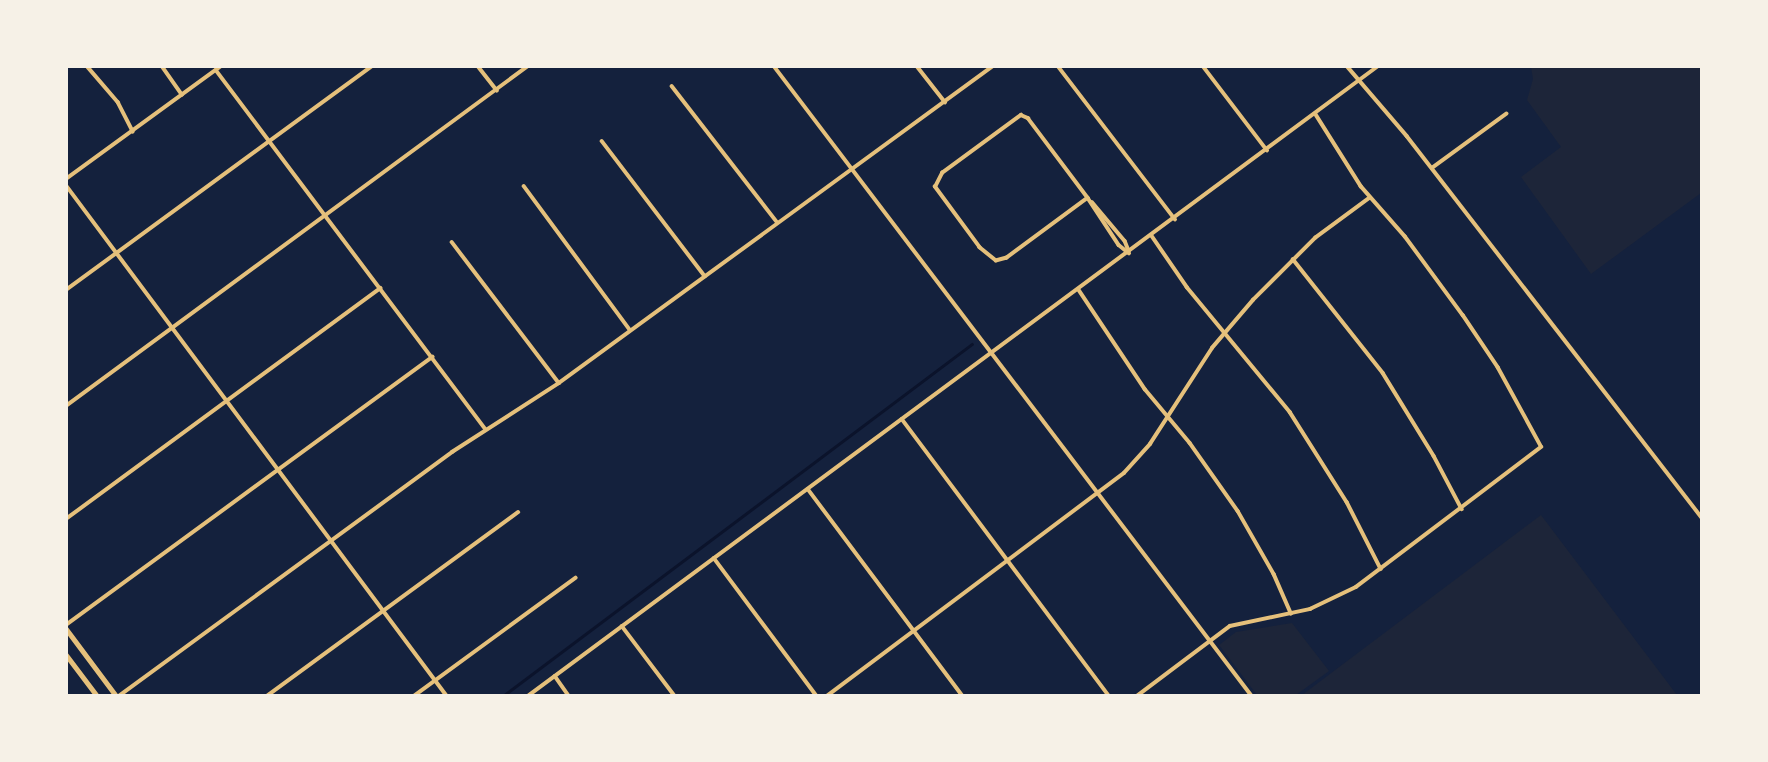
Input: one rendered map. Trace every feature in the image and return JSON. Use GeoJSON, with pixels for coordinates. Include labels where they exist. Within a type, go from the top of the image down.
{"type":"FeatureCollection","features":[{"type":"Feature","properties":{"kind":"main road"},"geometry":{"type":"LineString","coordinates":[[66,627],[117,695]]}},
{"type":"Feature","properties":{"kind":"main road"},"geometry":{"type":"LineString","coordinates":[[66,655],[97,695]]}},
{"type":"Feature","properties":{"kind":"street"},"geometry":{"type":"LineString","coordinates":[[87,66],[118,102],[133,131]]}},
{"type":"Feature","properties":{"kind":"street"},"geometry":{"type":"LineString","coordinates":[[162,66],[181,95]]}},
{"type":"Feature","properties":{"kind":"street"},"geometry":{"type":"LineString","coordinates":[[66,179],[221,66]]}},
{"type":"Feature","properties":{"kind":"street"},"geometry":{"type":"LineString","coordinates":[[66,290],[372,66]]}},
{"type":"Feature","properties":{"kind":"street"},"geometry":{"type":"LineString","coordinates":[[478,66],[497,90]]}},
{"type":"Feature","properties":{"kind":"street"},"geometry":{"type":"LineString","coordinates":[[66,406],[528,66]]}},
{"type":"Feature","properties":{"kind":"street"},"geometry":{"type":"LineString","coordinates":[[774,66],[1252,695]]}},
{"type":"Feature","properties":{"kind":"street"},"geometry":{"type":"LineString","coordinates":[[917,66],[945,102]]}},
{"type":"Feature","properties":{"kind":"street"},"geometry":{"type":"LineString","coordinates":[[117,695],[486,429],[559,383],[993,66]]}},
{"type":"Feature","properties":{"kind":"street"},"geometry":{"type":"LineString","coordinates":[[1058,66],[1175,219]]}},
{"type":"Feature","properties":{"kind":"street"},"geometry":{"type":"LineString","coordinates":[[1203,66],[1267,150]]}},
{"type":"Feature","properties":{"kind":"street"},"geometry":{"type":"LineString","coordinates":[[1347,66],[1385,107],[1702,518]]}},
{"type":"Feature","properties":{"kind":"street"},"geometry":{"type":"LineString","coordinates":[[528,695],[993,354],[1378,66]]}},
{"type":"Feature","properties":{"kind":"street"},"geometry":{"type":"LineString","coordinates":[[216,71],[486,429]]}},
{"type":"Feature","properties":{"kind":"street"},"geometry":{"type":"LineString","coordinates":[[673,86],[777,222]]}},
{"type":"Feature","properties":{"kind":"street"},"geometry":{"type":"LineString","coordinates":[[1137,695],[1239,621],[1310,609],[1346,593],[1462,509],[1541,447],[1498,368],[1463,316],[1405,237],[1369,198],[1315,114]]}},
{"type":"Feature","properties":{"kind":"street"},"geometry":{"type":"LineString","coordinates":[[1432,168],[1506,114]]}},
{"type":"Feature","properties":{"kind":"street"},"geometry":{"type":"LineString","coordinates":[[1088,198],[1007,258],[996,261],[980,248],[935,187],[942,173],[1021,115],[1028,118],[1088,198],[1119,245],[1129,253]]}},
{"type":"Feature","properties":{"kind":"street"},"geometry":{"type":"LineString","coordinates":[[602,141],[705,275]]}},
{"type":"Feature","properties":{"kind":"street"},"geometry":{"type":"LineString","coordinates":[[66,185],[447,695]]}},
{"type":"Feature","properties":{"kind":"street"},"geometry":{"type":"LineString","coordinates":[[524,186],[631,330]]}},
{"type":"Feature","properties":{"kind":"street"},"geometry":{"type":"LineString","coordinates":[[827,695],[1136,461],[1224,331],[1325,229],[1369,198]]}},
{"type":"Feature","properties":{"kind":"street"},"geometry":{"type":"LineString","coordinates":[[1152,236],[1187,287],[1269,385],[1311,444],[1347,502],[1381,569]]}},
{"type":"Feature","properties":{"kind":"street"},"geometry":{"type":"LineString","coordinates":[[452,242],[559,383]]}},
{"type":"Feature","properties":{"kind":"street"},"geometry":{"type":"LineString","coordinates":[[1293,259],[1389,382],[1462,509]]}},
{"type":"Feature","properties":{"kind":"street"},"geometry":{"type":"LineString","coordinates":[[66,519],[380,288]]}},
{"type":"Feature","properties":{"kind":"street"},"geometry":{"type":"LineString","coordinates":[[1079,290],[1122,358],[1238,511],[1274,574],[1291,613]]}},
{"type":"Feature","properties":{"kind":"street"},"geometry":{"type":"LineString","coordinates":[[66,627],[432,357]]}},
{"type":"Feature","properties":{"kind":"street"},"geometry":{"type":"LineString","coordinates":[[902,419],[1109,695]]}},
{"type":"Feature","properties":{"kind":"street"},"geometry":{"type":"LineString","coordinates":[[808,489],[963,695]]}},
{"type":"Feature","properties":{"kind":"street"},"geometry":{"type":"LineString","coordinates":[[267,695],[518,512]]}},
{"type":"Feature","properties":{"kind":"street"},"geometry":{"type":"LineString","coordinates":[[713,558],[817,695]]}},
{"type":"Feature","properties":{"kind":"street"},"geometry":{"type":"LineString","coordinates":[[414,695],[575,578]]}},
{"type":"Feature","properties":{"kind":"street"},"geometry":{"type":"LineString","coordinates":[[622,626],[675,695]]}},
{"type":"Feature","properties":{"kind":"street"},"geometry":{"type":"LineString","coordinates":[[555,676],[569,695]]}},
{"type":"Feature","properties":{"kind":"shaded area"},"geometry":{"type":"Polygon","coordinates":[[[1531,67],[1701,67],[1701,193],[1591,274],[1521,177],[1561,147],[1527,100],[1533,79],[1531,67]]]}},
{"type":"Feature","properties":{"kind":"shaded area"},"geometry":{"type":"Polygon","coordinates":[[[1541,515],[1677,695],[1302,695],[1541,515]]]}},
{"type":"Feature","properties":{"kind":"shaded area"},"geometry":{"type":"Polygon","coordinates":[[[1292,623],[1329,671],[1296,695],[1257,695],[1219,645],[1236,632],[1292,623]]]}},
{"type":"Feature","properties":{"kind":"waterway"},"geometry":{"type":"LineString","coordinates":[[503,696],[972,344]]}}]}
